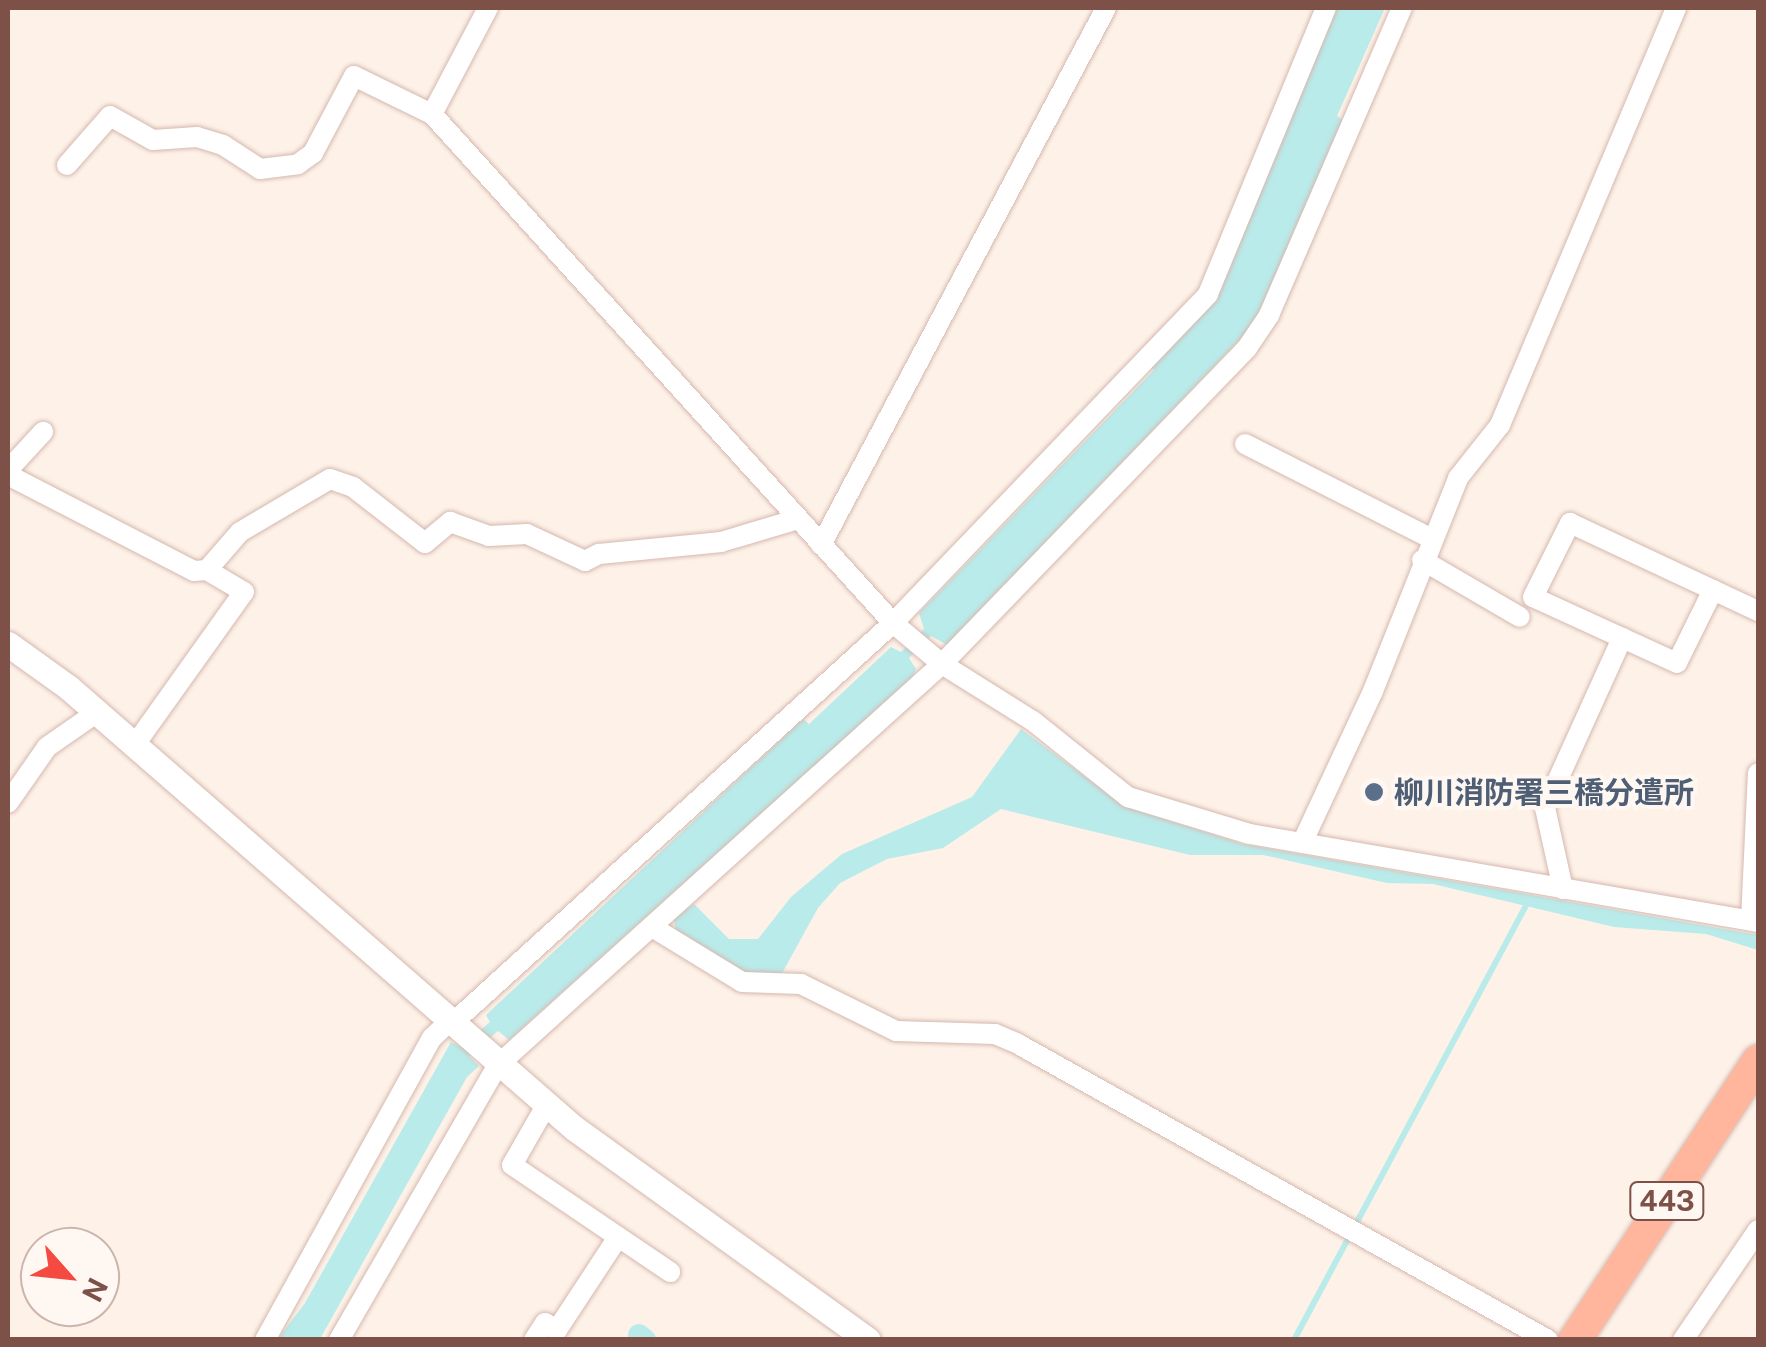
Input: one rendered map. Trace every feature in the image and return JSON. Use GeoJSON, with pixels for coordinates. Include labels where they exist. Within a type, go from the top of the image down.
{"type":"FeatureCollection","features":[{"type":"Feature","properties":{"kind":"highway","name":"443"},"geometry":{"type":"LineString","coordinates":[[1575,1340],[1758,1062]]}},
{"type":"Feature","properties":{"kind":"street"},"geometry":{"type":"LineString","coordinates":[[432,114],[488,8]]}},
{"type":"Feature","properties":{"kind":"street"},"geometry":{"type":"LineString","coordinates":[[821,545],[1106,8]]}},
{"type":"Feature","properties":{"kind":"street"},"geometry":{"type":"LineString","coordinates":[[265,1340],[432,1038],[458,1024],[893,623],[1208,294],[1326,8]]}},
{"type":"Feature","properties":{"kind":"street"},"geometry":{"type":"LineString","coordinates":[[339,1340],[498,1060],[652,927],[942,664],[1247,348],[1269,315],[1402,8]]}},
{"type":"Feature","properties":{"kind":"street"},"geometry":{"type":"LineString","coordinates":[[1304,838],[1373,691],[1430,538],[1458,478],[1500,425],[1676,8]]}},
{"type":"Feature","properties":{"kind":"street"},"geometry":{"type":"LineString","coordinates":[[67,166],[110,116],[153,140],[198,137],[222,144],[260,168],[298,164],[313,152],[354,76],[432,114],[893,623],[942,664],[1034,721],[1128,796],[1250,834],[1304,838],[1562,889],[1755,921],[1758,773]]}},
{"type":"Feature","properties":{"kind":"street"},"geometry":{"type":"LineString","coordinates":[[43,432],[10,462],[194,571],[207,570],[244,592],[134,746]]}},
{"type":"Feature","properties":{"kind":"street"},"geometry":{"type":"LineString","coordinates":[[1245,444],[1430,538]]}},
{"type":"Feature","properties":{"kind":"street"},"geometry":{"type":"LineString","coordinates":[[207,570],[240,532],[330,479],[353,487],[425,543],[450,522],[460,523],[489,536],[527,534],[585,562],[599,554],[721,542],[798,520]]}},
{"type":"Feature","properties":{"kind":"street"},"geometry":{"type":"LineString","coordinates":[[1713,590],[1677,663],[1533,597],[1570,523],[1758,611]]}},
{"type":"Feature","properties":{"kind":"street"},"geometry":{"type":"LineString","coordinates":[[1422,560],[1520,617]]}},
{"type":"Feature","properties":{"kind":"street"},"geometry":{"type":"LineString","coordinates":[[1562,889],[1545,808],[1622,638]]}},
{"type":"Feature","properties":{"kind":"street"},"geometry":{"type":"LineString","coordinates":[[8,644],[96,713],[547,1104],[868,1340]]}},
{"type":"Feature","properties":{"kind":"street"},"geometry":{"type":"LineString","coordinates":[[8,803],[16,799],[47,747],[96,713]]}},
{"type":"Feature","properties":{"kind":"street"},"geometry":{"type":"LineString","coordinates":[[652,927],[742,982],[801,984],[896,1032],[995,1034],[1018,1044],[1548,1340]]}},
{"type":"Feature","properties":{"kind":"street"},"geometry":{"type":"LineString","coordinates":[[547,1104],[512,1165],[670,1272]]}},
{"type":"Feature","properties":{"kind":"street"},"geometry":{"type":"LineString","coordinates":[[1684,1340],[1758,1230]]}},
{"type":"Feature","properties":{"kind":"street"},"geometry":{"type":"LineString","coordinates":[[534,1340],[545,1323],[557,1330],[618,1237]]}},
{"type":"Feature","properties":{"kind":"water"},"geometry":{"type":"Polygon","coordinates":[[[1336,8],[1385,8],[1337,116],[1343,120],[1261,313],[1245,334],[947,645],[931,636],[909,658],[916,669],[912,678],[509,1040],[498,1031],[469,1056],[479,1066],[467,1077],[320,1339],[277,1340],[305,1303],[451,1042],[461,1047],[490,1022],[486,1015],[803,719],[809,724],[891,647],[901,652],[924,629],[919,613],[1154,370],[1149,365],[1214,299],[1336,8]]]}},
{"type":"Feature","properties":{"kind":"water"},"geometry":{"type":"Polygon","coordinates":[[[1021,729],[1124,806],[1242,844],[1758,935],[1758,950],[1706,934],[1614,927],[1433,884],[1387,883],[1263,855],[1190,855],[1001,809],[943,848],[887,859],[840,883],[818,908],[780,977],[743,974],[676,935],[674,919],[694,904],[729,939],[758,939],[791,897],[842,854],[972,797],[1021,729]]]}},
{"type":"Feature","properties":{"kind":"waterway"},"geometry":{"type":"LineString","coordinates":[[1294,1340],[1528,902]]}},
{"type":"Feature","properties":{"kind":"waterway"},"geometry":{"type":"LineString","coordinates":[[639,1335],[645,1340]]}},
{"type":"Feature","properties":{"kind":"place","name":"柳川消防署三橋分遣所"},"geometry":{"type":"Point","coordinates":[1374,792]}}]}
